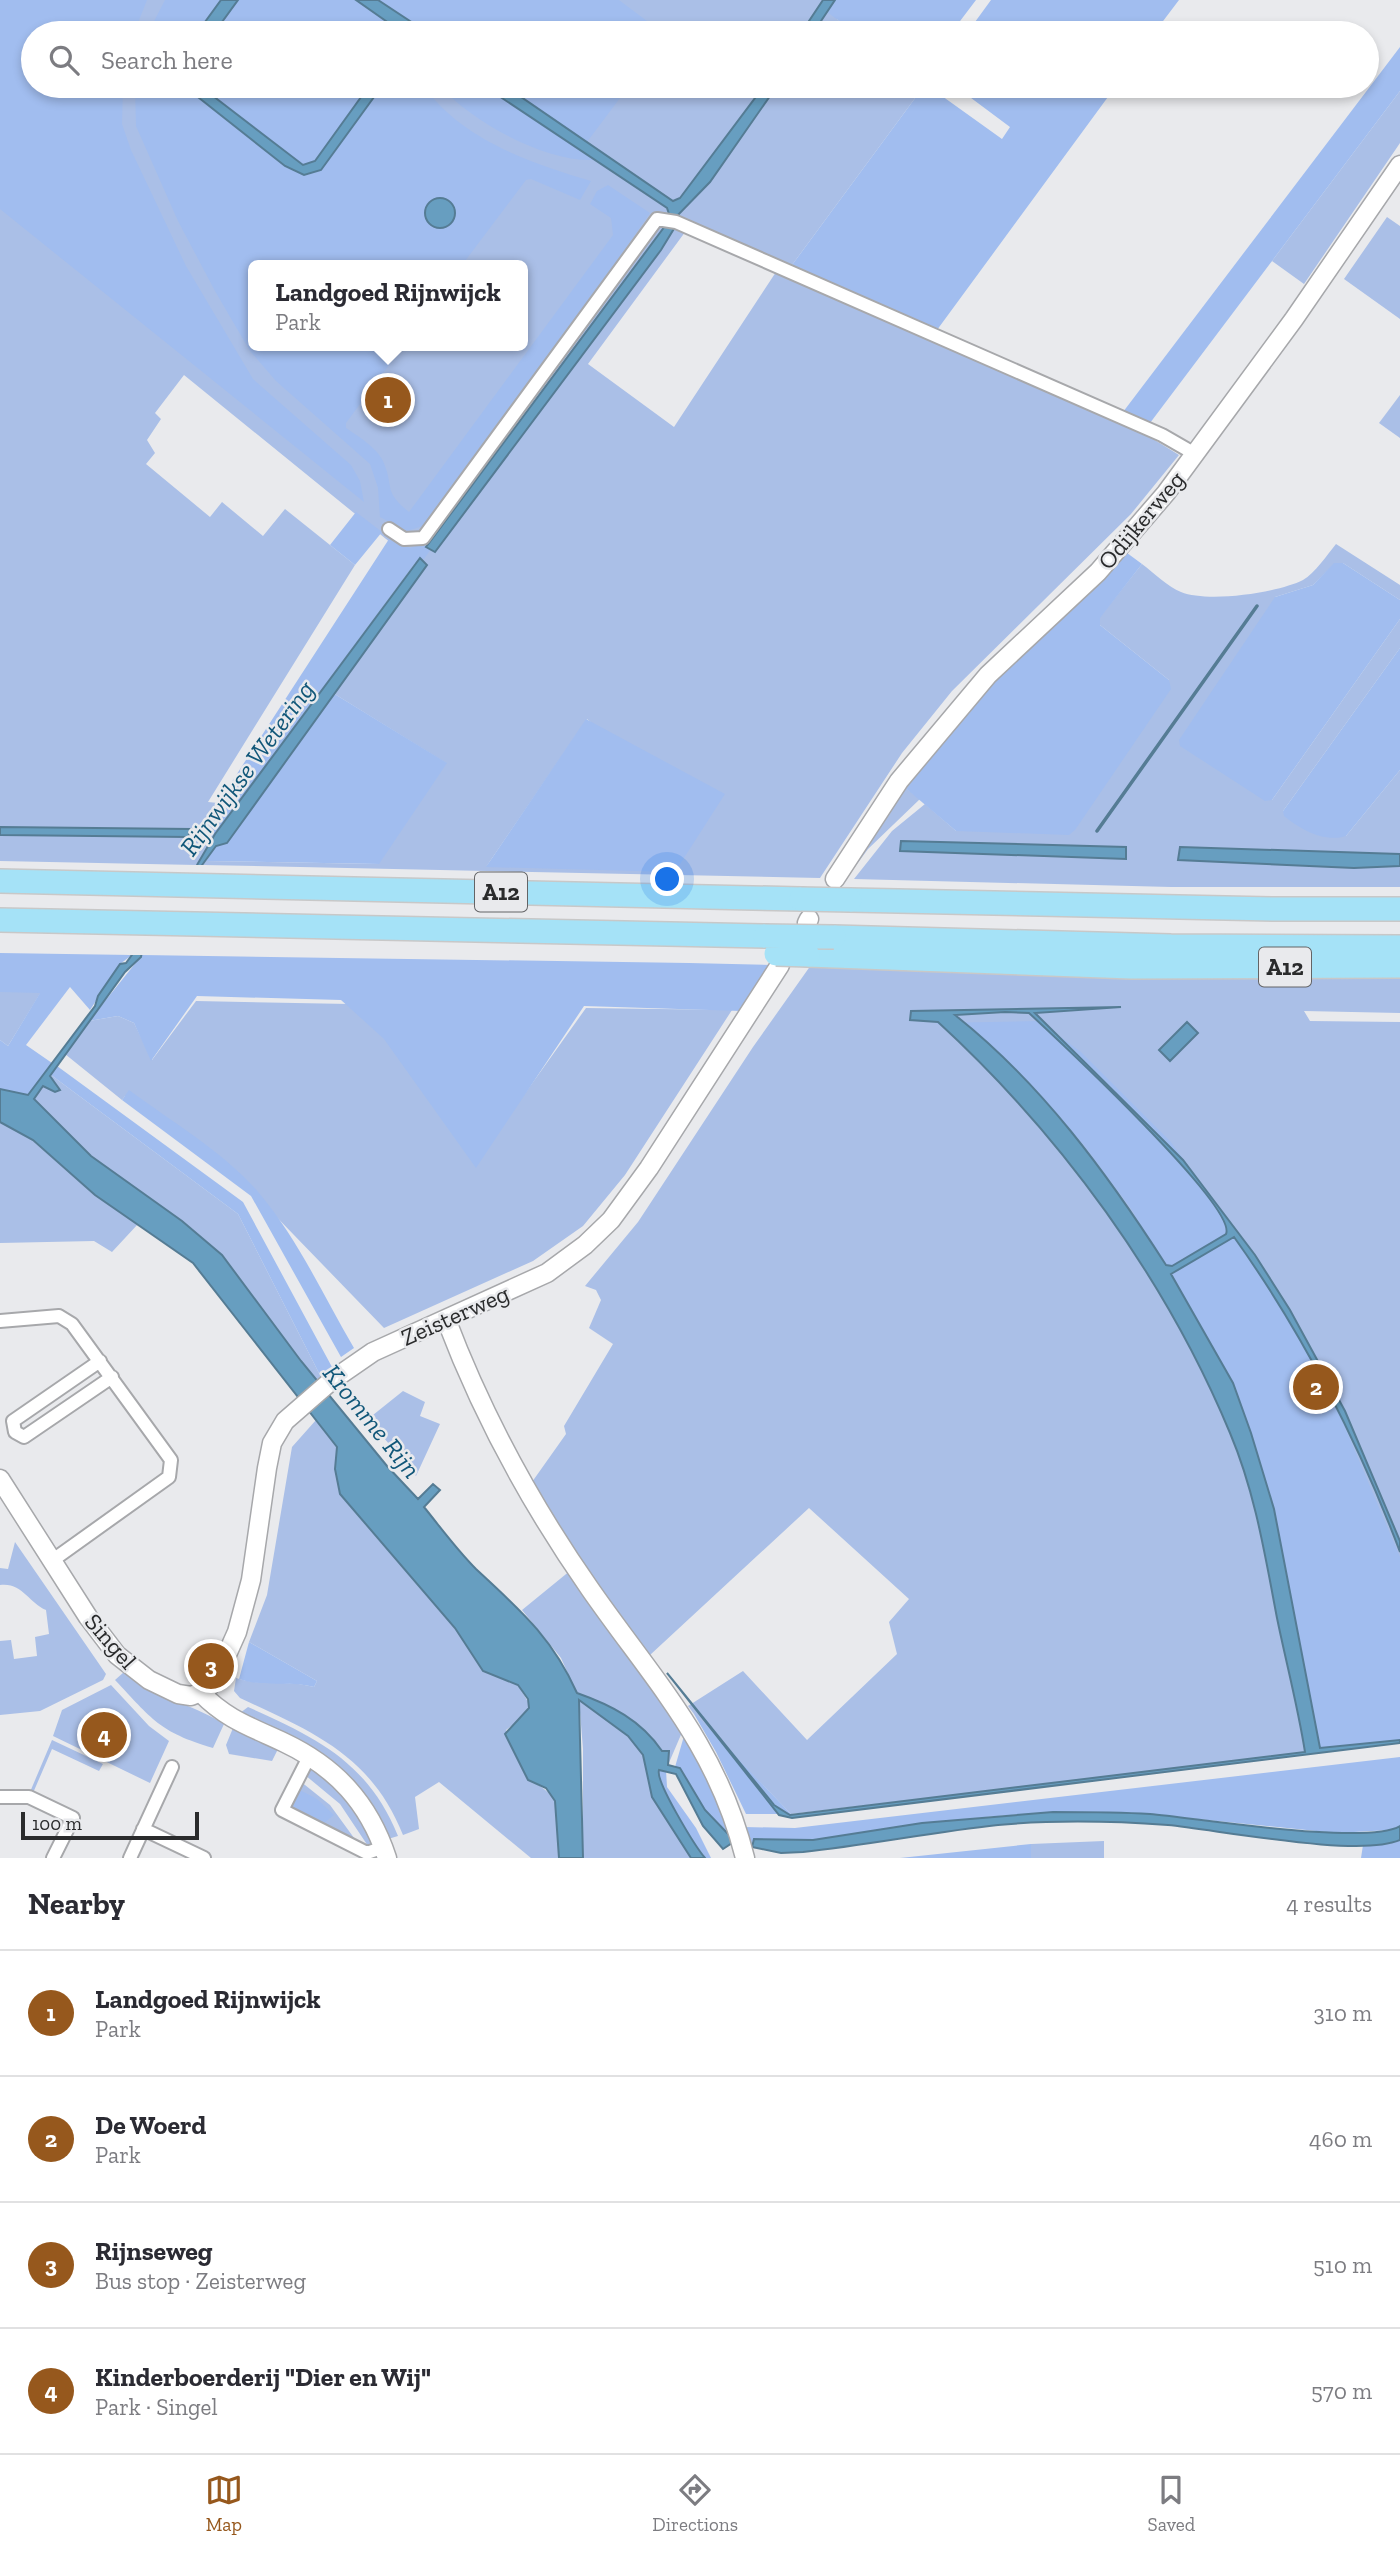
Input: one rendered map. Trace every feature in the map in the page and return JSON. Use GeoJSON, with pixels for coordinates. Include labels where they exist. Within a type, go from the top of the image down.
{"type":"FeatureCollection","features":[{"type":"Feature","properties":{"kind":"highway","name":"A12"},"geometry":{"type":"LineString","coordinates":[[0,881],[200,885],[806,914],[850,900],[1132,907],[1400,909]]}},
{"type":"Feature","properties":{"kind":"highway","name":"A12"},"geometry":{"type":"LineString","coordinates":[[0,920],[723,936],[774,951],[808,955],[1131,956],[1400,966]]}},
{"type":"Feature","properties":{"kind":"highway","name":"A12"},"geometry":{"type":"LineString","coordinates":[[774,951],[834,937],[1131,956]]}},
{"type":"Feature","properties":{"kind":"highway","name":"A12"},"geometry":{"type":"LineString","coordinates":[[1171,957],[1400,947]]}},
{"type":"Feature","properties":{"kind":"street","name":"Odijkerweg"},"geometry":{"type":"LineString","coordinates":[[835,879],[900,781],[956,711],[988,675],[1098,572],[1166,493],[1294,319],[1400,165]]}},
{"type":"Feature","properties":{"kind":"street"},"geometry":{"type":"LineString","coordinates":[[389,530],[404,539],[423,538],[657,219],[677,222],[1162,435],[1195,454]]}},
{"type":"Feature","properties":{"kind":"street","name":"Zeisterweg"},"geometry":{"type":"LineString","coordinates":[[201,1693],[216,1679],[233,1644],[251,1580],[272,1443],[297,1410],[373,1352],[547,1273],[563,1263],[611,1220],[649,1168],[774,951]]}},
{"type":"Feature","properties":{"kind":"street"},"geometry":{"type":"LineString","coordinates":[[0,1321],[59,1316],[72,1324],[172,1460],[169,1477],[53,1560]]}},
{"type":"Feature","properties":{"kind":"street"},"geometry":{"type":"LineString","coordinates":[[446,1319],[480,1402],[559,1541],[591,1590],[689,1724],[723,1793],[745,1858]]}},
{"type":"Feature","properties":{"kind":"street"},"geometry":{"type":"LineString","coordinates":[[100,1361],[13,1421],[15,1432],[24,1437],[112,1377]]}},
{"type":"Feature","properties":{"kind":"street","name":"Singel"},"geometry":{"type":"LineString","coordinates":[[0,1479],[88,1617],[117,1655],[167,1690],[187,1697],[201,1693]]}},
{"type":"Feature","properties":{"kind":"street"},"geometry":{"type":"LineString","coordinates":[[201,1693],[225,1715],[310,1755],[356,1796],[375,1826],[385,1853],[368,1853],[282,1810],[310,1755]]}},
{"type":"Feature","properties":{"kind":"street"},"geometry":{"type":"LineString","coordinates":[[130,1858],[172,1767]]}},
{"type":"Feature","properties":{"kind":"street"},"geometry":{"type":"LineString","coordinates":[[0,1797],[29,1797],[73,1818],[53,1858]]}},
{"type":"Feature","properties":{"kind":"street"},"geometry":{"type":"LineString","coordinates":[[143,1829],[204,1858]]}},
{"type":"Feature","properties":{"kind":"shaded area"},"geometry":{"type":"Polygon","coordinates":[[[0,0],[850,0],[837,19],[840,21],[21,21],[21,98],[915,98],[792,265],[691,224],[588,364],[674,427],[776,272],[1145,434],[1179,455],[1131,514],[952,691],[902,753],[820,878],[203,865],[206,861],[378,864],[446,763],[333,693],[423,569],[184,375],[155,413],[161,419],[147,440],[155,453],[146,464],[210,517],[222,502],[263,536],[285,509],[355,565],[208,802],[218,803],[206,833],[215,834],[197,865],[0,861],[0,835],[188,837],[191,830],[0,827],[0,0]],[[587,719],[486,867],[594,725],[587,719]]]}},
{"type":"Feature","properties":{"kind":"shaded area"},"geometry":{"type":"Polygon","coordinates":[[[0,0],[147,0],[139,21],[21,21],[21,98],[123,98],[122,124],[131,150],[186,266],[253,379],[351,465],[360,481],[364,502],[0,209],[0,0]]]}},
{"type":"Feature","properties":{"kind":"shaded area"},"geometry":{"type":"Polygon","coordinates":[[[165,0],[221,0],[206,21],[154,21],[165,0]]]}},
{"type":"Feature","properties":{"kind":"shaded area"},"geometry":{"type":"Polygon","coordinates":[[[221,0],[238,0],[223,21],[206,21],[221,0]]]}},
{"type":"Feature","properties":{"kind":"shaded area"},"geometry":{"type":"Polygon","coordinates":[[[238,0],[356,0],[386,21],[223,21],[238,0]]]}},
{"type":"Feature","properties":{"kind":"shaded area"},"geometry":{"type":"Polygon","coordinates":[[[356,0],[378,0],[410,21],[386,21],[356,0]]]}},
{"type":"Feature","properties":{"kind":"shaded area"},"geometry":{"type":"Polygon","coordinates":[[[378,0],[619,0],[647,21],[410,21],[378,0]]]}},
{"type":"Feature","properties":{"kind":"shaded area"},"geometry":{"type":"Polygon","coordinates":[[[823,0],[835,0],[821,21],[809,21],[823,0]]]}},
{"type":"Feature","properties":{"kind":"shaded area"},"geometry":{"type":"Polygon","coordinates":[[[835,0],[976,0],[960,21],[839,21],[827,12],[835,0]]]}},
{"type":"Feature","properties":{"kind":"shaded area"},"geometry":{"type":"Polygon","coordinates":[[[991,0],[1179,0],[1163,21],[976,21],[991,0]]]}},
{"type":"Feature","properties":{"kind":"shaded area"},"geometry":{"type":"Polygon","coordinates":[[[1400,47],[1400,91],[1150,423],[1123,412],[1361,98],[1379,98],[1379,75],[1400,47]]]}},
{"type":"Feature","properties":{"kind":"shaded area"},"geometry":{"type":"Polygon","coordinates":[[[1400,91],[1400,143],[1304,284],[1272,261],[1400,91]]]}},
{"type":"Feature","properties":{"kind":"shaded area"},"geometry":{"type":"Polygon","coordinates":[[[135,98],[199,98],[285,166],[321,170],[373,98],[433,98],[457,121],[499,147],[591,181],[580,200],[531,179],[526,180],[466,260],[248,260],[248,348],[178,221],[136,126],[135,98]]]}},
{"type":"Feature","properties":{"kind":"shaded area"},"geometry":{"type":"Polygon","coordinates":[[[199,98],[216,98],[303,165],[315,161],[360,98],[373,98],[321,170],[304,175],[285,166],[199,98]]]}},
{"type":"Feature","properties":{"kind":"shaded area"},"geometry":{"type":"Polygon","coordinates":[[[216,98],[360,98],[315,161],[303,165],[216,98]]]}},
{"type":"Feature","properties":{"kind":"shaded area"},"geometry":{"type":"Polygon","coordinates":[[[452,98],[502,98],[594,160],[575,159],[532,147],[490,126],[452,98]]]}},
{"type":"Feature","properties":{"kind":"shaded area"},"geometry":{"type":"Polygon","coordinates":[[[502,98],[523,98],[673,201],[680,198],[755,98],[769,98],[710,182],[676,217],[670,217],[667,208],[502,98]]]}},
{"type":"Feature","properties":{"kind":"shaded area"},"geometry":{"type":"Polygon","coordinates":[[[523,98],[620,98],[587,142],[523,98]]]}},
{"type":"Feature","properties":{"kind":"shaded area"},"geometry":{"type":"Polygon","coordinates":[[[915,98],[945,98],[1002,139],[1010,127],[971,98],[1107,98],[937,330],[792,265],[915,98]]]}},
{"type":"Feature","properties":{"kind":"shaded area"},"geometry":{"type":"Polygon","coordinates":[[[608,185],[650,213],[537,376],[426,525],[407,531],[380,517],[378,488],[370,464],[276,381],[250,351],[399,351],[346,423],[346,428],[380,456],[395,499],[409,512],[613,235],[611,218],[590,204],[597,191],[608,185]]]}},
{"type":"Feature","properties":{"kind":"shaded area"},"geometry":{"type":"Polygon","coordinates":[[[440,198],[451,202],[455,213],[451,224],[440,228],[429,224],[425,213],[429,202],[440,198]]]}},
{"type":"Feature","properties":{"kind":"shaded area"},"geometry":{"type":"Polygon","coordinates":[[[1387,217],[1400,226],[1400,319],[1344,279],[1387,217]]]}},
{"type":"Feature","properties":{"kind":"shaded area"},"geometry":{"type":"Polygon","coordinates":[[[665,226],[675,227],[661,250],[435,552],[426,547],[665,226]]]}},
{"type":"Feature","properties":{"kind":"shaded area"},"geometry":{"type":"Polygon","coordinates":[[[1400,395],[1400,438],[1379,423],[1400,395]]]}},
{"type":"Feature","properties":{"kind":"shaded area"},"geometry":{"type":"Polygon","coordinates":[[[356,512],[382,532],[355,565],[330,545],[356,512]]]}},
{"type":"Feature","properties":{"kind":"shaded area"},"geometry":{"type":"Polygon","coordinates":[[[389,539],[410,548],[429,542],[426,546],[431,549],[424,559],[419,558],[215,834],[205,832],[211,814],[389,539]]]}},
{"type":"Feature","properties":{"kind":"shaded area"},"geometry":{"type":"Polygon","coordinates":[[[1336,544],[1400,585],[1400,600],[1343,563],[1335,563],[1313,585],[1275,597],[1272,800],[1400,619],[1400,648],[1283,811],[1346,836],[1400,770],[1400,854],[1357,854],[1354,868],[1400,866],[1400,887],[1171,887],[854,879],[892,831],[925,804],[956,831],[1169,680],[1100,625],[1099,618],[1142,564],[1181,592],[1208,597],[1242,595],[1277,589],[1303,580],[1336,544]],[[902,841],[901,851],[1125,859],[1126,847],[902,841]]]}},
{"type":"Feature","properties":{"kind":"shaded area"},"geometry":{"type":"Polygon","coordinates":[[[1123,550],[1142,564],[1100,618],[1100,625],[1169,680],[1171,689],[1069,835],[956,831],[903,786],[951,723],[1123,550]]]}},
{"type":"Feature","properties":{"kind":"shaded area"},"geometry":{"type":"Polygon","coordinates":[[[420,558],[427,565],[227,843],[216,846],[143,946],[141,957],[125,972],[50,1076],[60,1090],[55,1092],[43,1086],[34,1099],[91,1156],[182,1221],[222,1255],[301,1361],[387,1466],[418,1499],[433,1484],[440,1490],[424,1507],[469,1562],[534,1625],[557,1656],[577,1693],[624,1715],[645,1731],[662,1751],[669,1751],[668,1765],[680,1768],[705,1810],[731,1837],[732,1843],[723,1849],[703,1826],[676,1774],[659,1770],[669,1800],[705,1858],[691,1858],[652,1797],[643,1755],[628,1736],[579,1700],[583,1858],[559,1858],[555,1801],[546,1788],[528,1780],[505,1734],[529,1708],[528,1699],[518,1685],[483,1671],[455,1628],[340,1494],[335,1469],[337,1447],[193,1263],[95,1195],[33,1140],[0,1122],[0,1089],[28,1095],[95,1006],[98,996],[120,964],[126,963],[197,865],[215,834],[420,558]]]}},
{"type":"Feature","properties":{"kind":"shaded area"},"geometry":{"type":"Polygon","coordinates":[[[1334,563],[1343,563],[1400,600],[1400,619],[1272,800],[1265,801],[1180,746],[1179,740],[1275,597],[1313,585],[1334,563]]]}},
{"type":"Feature","properties":{"kind":"shaded area"},"geometry":{"type":"Polygon","coordinates":[[[1400,648],[1400,770],[1346,836],[1329,838],[1297,826],[1284,816],[1283,811],[1400,648]]]}},
{"type":"Feature","properties":{"kind":"shaded area"},"geometry":{"type":"Polygon","coordinates":[[[333,693],[447,763],[379,864],[206,861],[216,846],[227,843],[333,693]]]}},
{"type":"Feature","properties":{"kind":"shaded area"},"geometry":{"type":"Polygon","coordinates":[[[586,719],[725,794],[675,872],[486,867],[586,719]]]}},
{"type":"Feature","properties":{"kind":"shaded area"},"geometry":{"type":"Polygon","coordinates":[[[903,786],[920,799],[868,849],[846,879],[842,879],[903,786]]]}},
{"type":"Feature","properties":{"kind":"shaded area"},"geometry":{"type":"Polygon","coordinates":[[[0,827],[191,829],[188,837],[0,835],[0,827]]]}},
{"type":"Feature","properties":{"kind":"shaded area"},"geometry":{"type":"Polygon","coordinates":[[[901,841],[1126,847],[1126,859],[900,851],[901,841]]]}},
{"type":"Feature","properties":{"kind":"shaded area"},"geometry":{"type":"Polygon","coordinates":[[[1180,847],[1400,854],[1400,866],[1354,868],[1178,860],[1180,847]]]}},
{"type":"Feature","properties":{"kind":"shaded area"},"geometry":{"type":"Polygon","coordinates":[[[0,953],[132,955],[120,964],[90,1010],[70,987],[26,1045],[52,1063],[28,1095],[0,1089],[0,1040],[8,1046],[40,993],[0,992],[0,953]]]}},
{"type":"Feature","properties":{"kind":"shaded area"},"geometry":{"type":"Polygon","coordinates":[[[142,955],[772,965],[741,1011],[584,1006],[476,1168],[384,1039],[341,1000],[197,996],[151,1061],[134,1023],[118,1016],[89,1021],[142,955]]]}},
{"type":"Feature","properties":{"kind":"shaded area"},"geometry":{"type":"Polygon","coordinates":[[[811,965],[1400,974],[1400,1013],[1304,1011],[1310,1021],[1400,1022],[1400,1741],[1254,1450],[1315,1752],[791,1814],[694,1714],[688,1706],[743,1671],[807,1740],[897,1654],[889,1622],[909,1599],[809,1508],[650,1655],[580,1560],[532,1482],[566,1434],[564,1426],[613,1344],[589,1328],[601,1300],[596,1290],[585,1286],[638,1222],[753,1047],[811,965]]]}},
{"type":"Feature","properties":{"kind":"shaded area"},"geometry":{"type":"Polygon","coordinates":[[[0,992],[41,992],[8,1046],[0,1040],[0,992]]]}},
{"type":"Feature","properties":{"kind":"shaded area"},"geometry":{"type":"Polygon","coordinates":[[[196,1001],[350,1004],[380,1027],[476,1162],[586,1008],[732,1010],[625,1175],[583,1226],[533,1261],[384,1328],[263,1203],[125,1096],[122,1100],[65,1054],[89,1021],[118,1016],[134,1023],[152,1060],[196,1001]]]}},
{"type":"Feature","properties":{"kind":"shaded area"},"geometry":{"type":"Polygon","coordinates":[[[1121,1007],[1035,1013],[1183,1160],[1255,1255],[1290,1310],[1345,1411],[1400,1541],[1400,1552],[1366,1470],[1327,1389],[1283,1311],[1234,1237],[1171,1274],[1233,1383],[1251,1433],[1274,1509],[1320,1748],[1400,1740],[1400,1743],[792,1818],[779,1815],[667,1673],[774,1805],[790,1815],[1305,1752],[1253,1501],[1230,1433],[1175,1320],[1106,1212],[1027,1112],[938,1022],[910,1020],[911,1011],[1121,1007]],[[1029,1013],[955,1015],[1016,1070],[1071,1131],[1166,1265],[1172,1266],[1226,1234],[1222,1218],[1176,1159],[1029,1013]]]}},
{"type":"Feature","properties":{"kind":"shaded area"},"geometry":{"type":"Polygon","coordinates":[[[1039,1021],[1081,1052],[1170,1141],[1216,1203],[1283,1306],[1335,1404],[1400,1557],[1400,1743],[1315,1752],[1274,1509],[1163,1265],[1132,1210],[1084,1145],[1046,1103],[1003,1062],[936,1023],[1039,1021]]]}},
{"type":"Feature","properties":{"kind":"shaded area"},"geometry":{"type":"Polygon","coordinates":[[[1187,1022],[1198,1033],[1170,1061],[1159,1050],[1187,1022]]]}},
{"type":"Feature","properties":{"kind":"shaded area"},"geometry":{"type":"Polygon","coordinates":[[[57,1066],[243,1202],[332,1367],[321,1377],[238,1214],[51,1075],[57,1066]]]}},
{"type":"Feature","properties":{"kind":"shaded area"},"geometry":{"type":"Polygon","coordinates":[[[51,1075],[238,1214],[321,1377],[316,1381],[222,1255],[182,1221],[91,1156],[34,1099],[44,1086],[55,1092],[51,1075]]]}},
{"type":"Feature","properties":{"kind":"shaded area"},"geometry":{"type":"Polygon","coordinates":[[[129,1090],[214,1151],[259,1193],[286,1229],[354,1348],[341,1357],[251,1196],[122,1100],[129,1090]]]}},
{"type":"Feature","properties":{"kind":"shaded area"},"geometry":{"type":"Polygon","coordinates":[[[0,1122],[32,1140],[95,1195],[138,1224],[112,1252],[94,1241],[0,1243],[0,1122]]]}},
{"type":"Feature","properties":{"kind":"shaded area"},"geometry":{"type":"Polygon","coordinates":[[[403,1391],[425,1402],[420,1416],[440,1424],[416,1476],[368,1419],[403,1391]]]}},
{"type":"Feature","properties":{"kind":"shaded area"},"geometry":{"type":"Polygon","coordinates":[[[316,1420],[337,1447],[335,1469],[340,1494],[420,1584],[482,1666],[518,1685],[530,1705],[524,1716],[506,1730],[528,1780],[540,1786],[555,1802],[559,1821],[559,1858],[531,1858],[439,1782],[415,1797],[419,1829],[403,1835],[390,1808],[357,1765],[315,1735],[240,1698],[234,1691],[236,1678],[314,1687],[317,1681],[249,1642],[267,1595],[292,1447],[316,1420]]]}},
{"type":"Feature","properties":{"kind":"shaded area"},"geometry":{"type":"Polygon","coordinates":[[[15,1542],[106,1674],[103,1680],[40,1711],[0,1715],[0,1641],[11,1640],[14,1659],[37,1656],[35,1637],[49,1634],[46,1610],[20,1590],[0,1585],[0,1568],[8,1569],[15,1542]]]}},
{"type":"Feature","properties":{"kind":"shaded area"},"geometry":{"type":"Polygon","coordinates":[[[571,1570],[683,1730],[668,1765],[669,1751],[661,1751],[635,1722],[602,1703],[577,1694],[561,1658],[522,1610],[571,1570]]]}},
{"type":"Feature","properties":{"kind":"shaded area"},"geometry":{"type":"Polygon","coordinates":[[[249,1642],[317,1681],[314,1687],[239,1679],[249,1642]]]}},
{"type":"Feature","properties":{"kind":"shaded area"},"geometry":{"type":"Polygon","coordinates":[[[124,1672],[149,1689],[224,1724],[213,1748],[180,1736],[158,1723],[115,1680],[124,1672]]]}},
{"type":"Feature","properties":{"kind":"shaded area"},"geometry":{"type":"Polygon","coordinates":[[[111,1685],[149,1726],[169,1741],[150,1783],[53,1736],[62,1710],[111,1685]]]}},
{"type":"Feature","properties":{"kind":"shaded area"},"geometry":{"type":"Polygon","coordinates":[[[579,1700],[590,1708],[592,1702],[671,1768],[663,1772],[663,1783],[708,1858],[583,1858],[583,1749],[579,1700]]]}},
{"type":"Feature","properties":{"kind":"shaded area"},"geometry":{"type":"Polygon","coordinates":[[[248,1707],[296,1730],[338,1755],[372,1789],[398,1836],[388,1839],[378,1819],[240,1713],[248,1707]]]}},
{"type":"Feature","properties":{"kind":"shaded area"},"geometry":{"type":"Polygon","coordinates":[[[694,1714],[696,1715],[791,1814],[746,1814],[694,1714]]]}},
{"type":"Feature","properties":{"kind":"shaded area"},"geometry":{"type":"Polygon","coordinates":[[[233,1728],[279,1747],[272,1761],[229,1754],[226,1745],[233,1728]]]}},
{"type":"Feature","properties":{"kind":"shaded area"},"geometry":{"type":"Polygon","coordinates":[[[684,1736],[706,1767],[731,1837],[705,1810],[683,1772],[675,1767],[684,1736]]]}},
{"type":"Feature","properties":{"kind":"shaded area"},"geometry":{"type":"Polygon","coordinates":[[[52,1740],[103,1764],[99,1771],[52,1749],[33,1793],[30,1792],[52,1740]]]}},
{"type":"Feature","properties":{"kind":"shaded area"},"geometry":{"type":"Polygon","coordinates":[[[1400,1757],[1400,1826],[1390,1830],[1336,1833],[1147,1814],[1053,1812],[986,1817],[813,1840],[754,1839],[748,1850],[744,1827],[795,1828],[1400,1757]]]}},
{"type":"Feature","properties":{"kind":"shaded area"},"geometry":{"type":"Polygon","coordinates":[[[312,1763],[335,1782],[377,1843],[368,1846],[340,1804],[305,1775],[312,1763]]]}},
{"type":"Feature","properties":{"kind":"shaded area"},"geometry":{"type":"Polygon","coordinates":[[[659,1770],[666,1770],[667,1787],[696,1828],[711,1858],[705,1858],[701,1853],[675,1811],[662,1786],[659,1770]]]}},
{"type":"Feature","properties":{"kind":"shaded area"},"geometry":{"type":"Polygon","coordinates":[[[300,1781],[330,1805],[357,1842],[287,1809],[300,1781]]]}},
{"type":"Feature","properties":{"kind":"shaded area"},"geometry":{"type":"Polygon","coordinates":[[[300,1790],[317,1799],[334,1815],[324,1823],[292,1807],[300,1790]]]}},
{"type":"Feature","properties":{"kind":"shaded area"},"geometry":{"type":"Polygon","coordinates":[[[1053,1812],[1150,1814],[1318,1832],[1381,1831],[1400,1826],[1400,1840],[1380,1845],[1354,1846],[1288,1841],[1168,1825],[1061,1822],[998,1825],[803,1852],[781,1853],[752,1847],[754,1839],[813,1840],[922,1823],[1053,1812]]]}},
{"type":"Feature","properties":{"kind":"shaded area"},"geometry":{"type":"Polygon","coordinates":[[[1400,1840],[1400,1858],[1361,1858],[1363,1845],[1389,1844],[1400,1840]]]}},
{"type":"Feature","properties":{"kind":"shaded area"},"geometry":{"type":"Polygon","coordinates":[[[1104,1841],[1104,1858],[1031,1858],[1031,1844],[1104,1841]]]}},
{"type":"Feature","properties":{"kind":"shaded area"},"geometry":{"type":"Polygon","coordinates":[[[1031,1844],[1031,1858],[900,1858],[1031,1844]]]}},
{"type":"Feature","properties":{"kind":"pier"},"geometry":{"type":"Polygon","coordinates":[[[193,865],[207,865],[146,948],[145,955],[127,955],[193,865]]]}},
{"type":"Feature","properties":{"kind":"waterway"},"geometry":{"type":"LineString","coordinates":[[1097,831],[1257,606]]}},
{"type":"Feature","properties":{"kind":"place","name":"Landgoed Rijnwijck"},"geometry":{"type":"Point","coordinates":[388,400]}},
{"type":"Feature","properties":{"kind":"place","name":"De Woerd"},"geometry":{"type":"Point","coordinates":[1316,1387]}},
{"type":"Feature","properties":{"kind":"place","name":"Rijnseweg"},"geometry":{"type":"Point","coordinates":[211,1666]}},
{"type":"Feature","properties":{"kind":"place","name":"Kinderboerderij \"Dier en Wij\""},"geometry":{"type":"Point","coordinates":[104,1735]}},
{"type":"Feature","properties":{"kind":"water label","name":"Rijnwijkse Wetering"},"geometry":{"type":"Point","coordinates":[247,768]}},
{"type":"Feature","properties":{"kind":"water label","name":"Kromme Rijn"},"geometry":{"type":"Point","coordinates":[372,1421]}}]}
